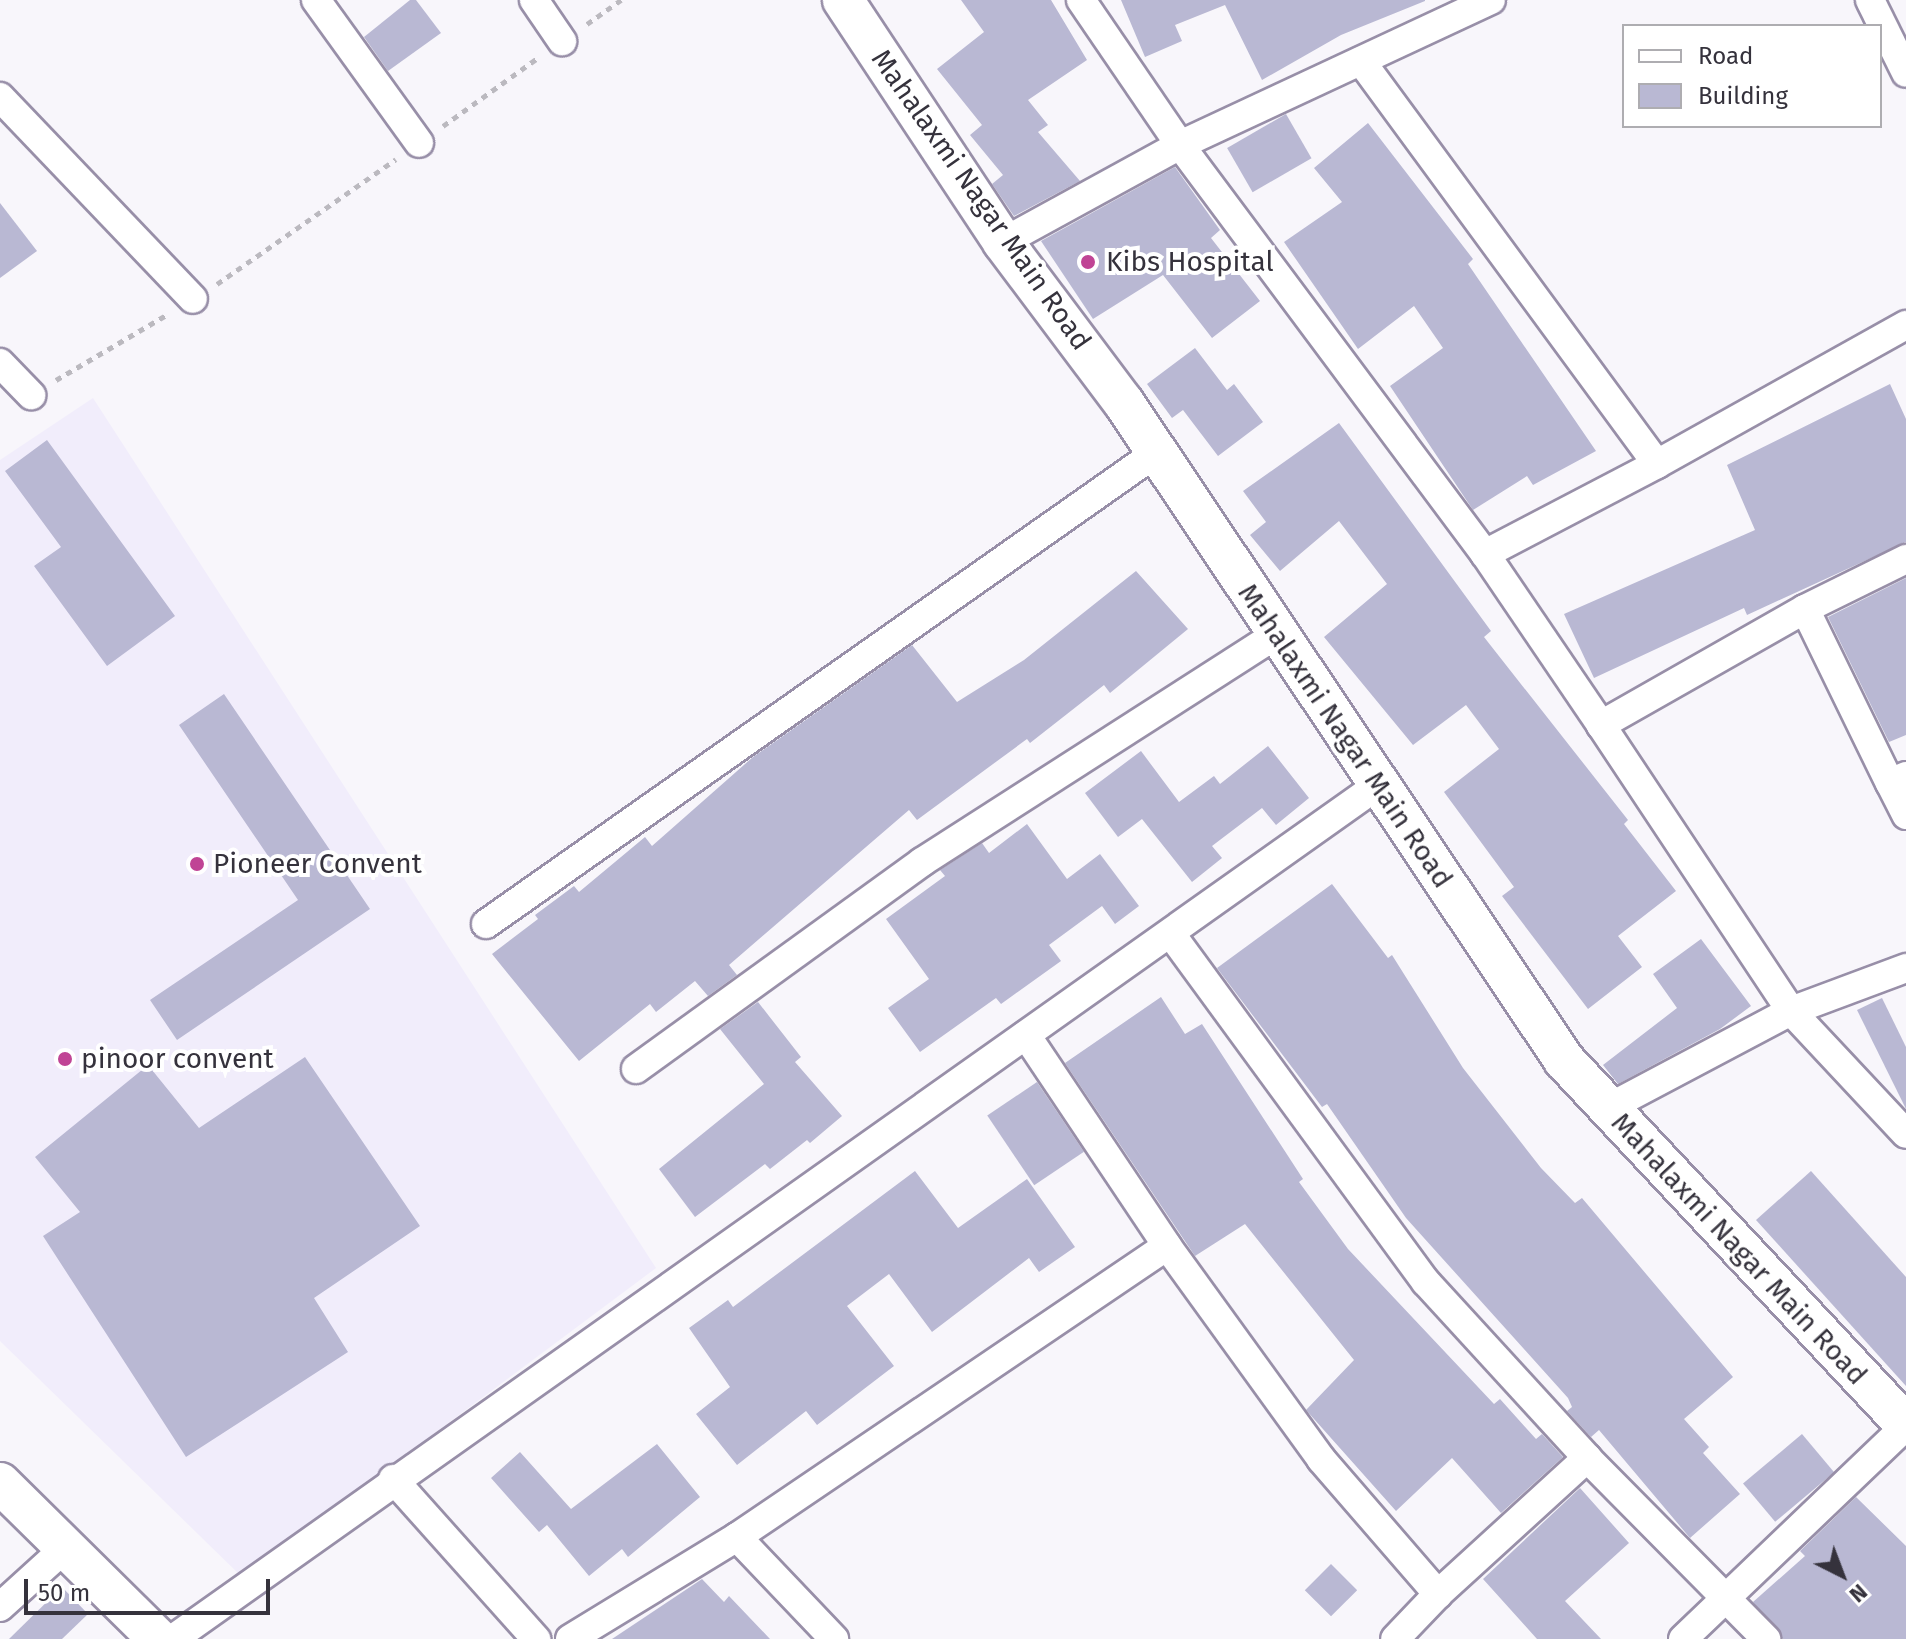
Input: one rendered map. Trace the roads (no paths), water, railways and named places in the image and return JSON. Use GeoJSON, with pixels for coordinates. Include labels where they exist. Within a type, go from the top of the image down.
{"type":"FeatureCollection","features":[{"type":"Feature","properties":{"kind":"street"},"geometry":{"type":"LineString","coordinates":[[316,0],[419,143]]}},
{"type":"Feature","properties":{"kind":"street"},"geometry":{"type":"LineString","coordinates":[[534,0],[562,41]]}},
{"type":"Feature","properties":{"kind":"street","name":"Mahalaxmi Nagar Main Road"},"geometry":{"type":"LineString","coordinates":[[843,0],[1003,242],[1157,452],[1377,786],[1564,1060],[1606,1109],[1906,1426]]}},
{"type":"Feature","properties":{"kind":"street"},"geometry":{"type":"LineString","coordinates":[[1081,0],[1180,145],[1485,554],[1791,1011],[1906,1134]]}},
{"type":"Feature","properties":{"kind":"street"},"geometry":{"type":"LineString","coordinates":[[1003,242],[1180,145],[1491,0]]}},
{"type":"Feature","properties":{"kind":"street"},"geometry":{"type":"LineString","coordinates":[[1870,0],[1882,24]]}},
{"type":"Feature","properties":{"kind":"street"},"geometry":{"type":"LineString","coordinates":[[1882,24],[1906,73]]}},
{"type":"Feature","properties":{"kind":"street"},"geometry":{"type":"LineString","coordinates":[[1361,61],[1657,464]]}},
{"type":"Feature","properties":{"kind":"street"},"geometry":{"type":"LineString","coordinates":[[0,97],[193,299]]}},
{"type":"Feature","properties":{"kind":"street"},"geometry":{"type":"LineString","coordinates":[[1485,554],[1657,464],[1906,325]]}},
{"type":"Feature","properties":{"kind":"street"},"geometry":{"type":"LineString","coordinates":[[0,363],[31,395]]}},
{"type":"Feature","properties":{"kind":"street"},"geometry":{"type":"LineString","coordinates":[[486,924],[1157,452]]}},
{"type":"Feature","properties":{"kind":"street"},"geometry":{"type":"LineString","coordinates":[[1601,725],[1805,609],[1906,559]]}},
{"type":"Feature","properties":{"kind":"street"},"geometry":{"type":"LineString","coordinates":[[1805,609],[1898,780],[1906,815]]}},
{"type":"Feature","properties":{"kind":"street"},"geometry":{"type":"LineString","coordinates":[[636,1069],[922,862],[1277,634]]}},
{"type":"Feature","properties":{"kind":"street"},"geometry":{"type":"LineString","coordinates":[[173,1639],[393,1479],[1377,786]]}},
{"type":"Feature","properties":{"kind":"street"},"geometry":{"type":"LineString","coordinates":[[1171,934],[1426,1282],[1587,1458],[1766,1639]]}},
{"type":"Feature","properties":{"kind":"street"},"geometry":{"type":"LineString","coordinates":[[1606,1109],[1791,1011],[1906,968]]}},
{"type":"Feature","properties":{"kind":"street"},"geometry":{"type":"LineString","coordinates":[[1026,1035],[1167,1246],[1321,1459],[1438,1594]]}},
{"type":"Feature","properties":{"kind":"street"},"geometry":{"type":"LineString","coordinates":[[570,1639],[737,1537],[1167,1246]]}},
{"type":"Feature","properties":{"kind":"street"},"geometry":{"type":"LineString","coordinates":[[1683,1639],[1906,1426]]}},
{"type":"Feature","properties":{"kind":"street"},"geometry":{"type":"LineString","coordinates":[[1395,1639],[1438,1594],[1587,1458]]}},
{"type":"Feature","properties":{"kind":"street"},"geometry":{"type":"LineString","coordinates":[[393,1479],[536,1639]]}},
{"type":"Feature","properties":{"kind":"street"},"geometry":{"type":"LineString","coordinates":[[0,1483],[158,1639]]}},
{"type":"Feature","properties":{"kind":"street"},"geometry":{"type":"LineString","coordinates":[[737,1537],[834,1639]]}},
{"type":"Feature","properties":{"kind":"street"},"geometry":{"type":"LineString","coordinates":[[0,1607],[65,1548]]}},
{"type":"Feature","properties":{"kind":"place","name":"Kibs Hospital"},"geometry":{"type":"Point","coordinates":[1088,262]}},
{"type":"Feature","properties":{"kind":"place","name":"Pioneer Convent"},"geometry":{"type":"Point","coordinates":[197,864]}},
{"type":"Feature","properties":{"kind":"place","name":"pinoor convent"},"geometry":{"type":"Point","coordinates":[65,1059]}}]}
